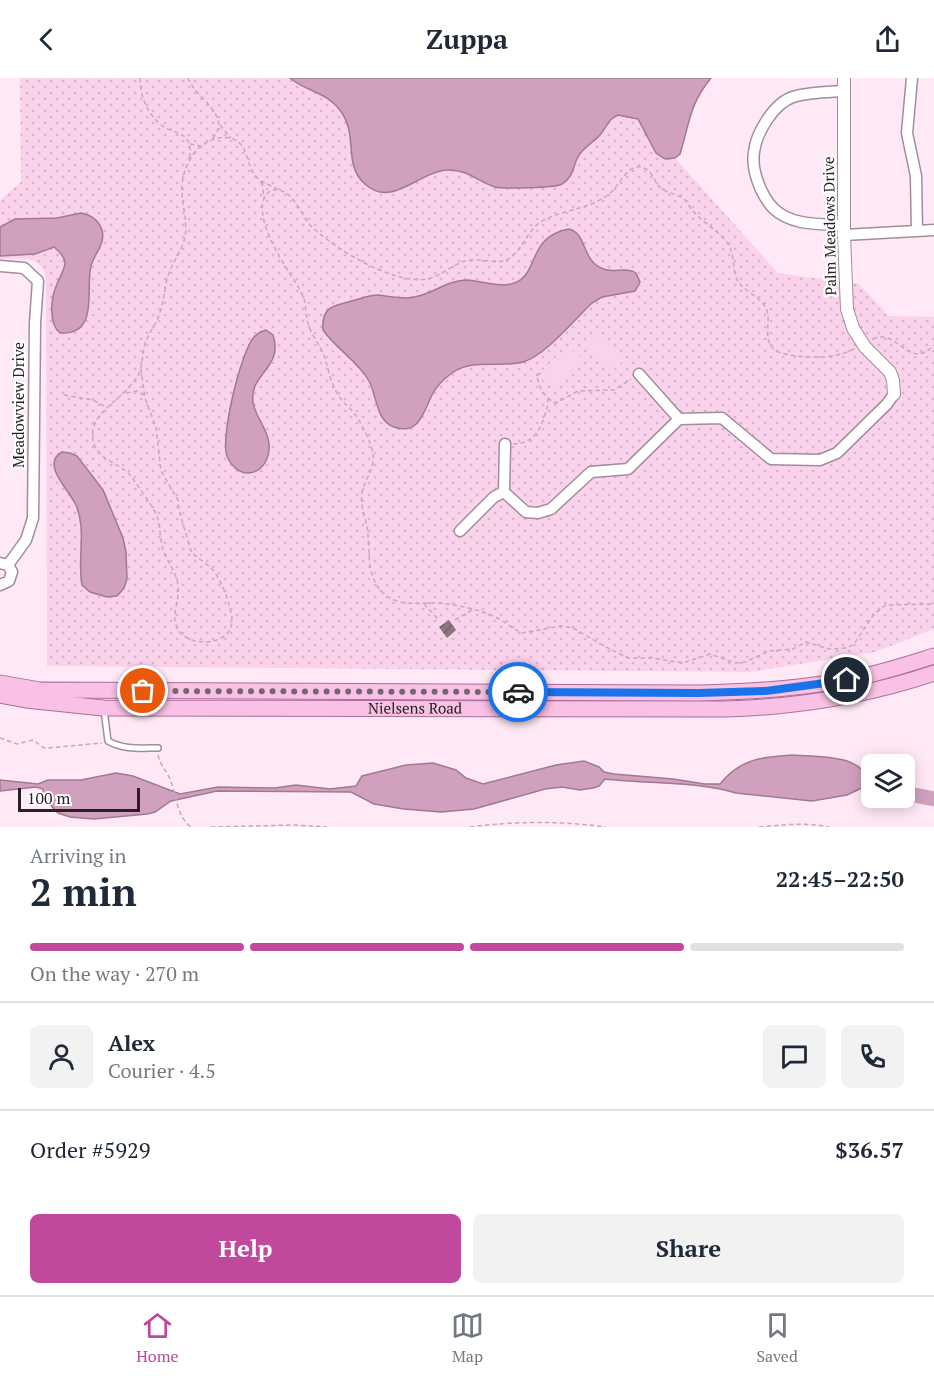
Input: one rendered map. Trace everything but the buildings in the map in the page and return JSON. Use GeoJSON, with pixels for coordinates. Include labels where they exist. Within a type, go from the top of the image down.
{"type":"FeatureCollection","features":[{"type":"Feature","properties":{"kind":"main road","name":"Nielsens Road"},"geometry":{"type":"LineString","coordinates":[[0,683],[40,690],[710,693],[766,691],[847,680],[934,656]]}},
{"type":"Feature","properties":{"kind":"main road","name":"Nielsens Road"},"geometry":{"type":"LineString","coordinates":[[0,695],[103,708],[754,708],[790,705],[857,694],[901,684],[934,673]]}},
{"type":"Feature","properties":{"kind":"street"},"geometry":{"type":"LineString","coordinates":[[912,78],[907,133],[916,176],[917,231]]}},
{"type":"Feature","properties":{"kind":"street"},"geometry":{"type":"LineString","coordinates":[[844,84],[792,97],[775,109],[763,127],[754,152],[755,171],[763,193],[773,208],[790,219],[809,224],[844,230],[934,230]]}},
{"type":"Feature","properties":{"kind":"street","name":"Palm Meadows Drive"},"geometry":{"type":"LineString","coordinates":[[844,84],[845,291],[853,328],[865,347],[890,372],[894,393]]}},
{"type":"Feature","properties":{"kind":"street","name":"Meadowview Drive"},"geometry":{"type":"LineString","coordinates":[[0,266],[24,268],[38,281],[34,323],[33,518],[26,540],[4,564],[12,572],[11,578],[6,584],[0,585]]}},
{"type":"Feature","properties":{"kind":"street"},"geometry":{"type":"LineString","coordinates":[[639,374],[679,419]]}},
{"type":"Feature","properties":{"kind":"street"},"geometry":{"type":"LineString","coordinates":[[504,492],[526,512],[538,513],[551,509],[591,472],[628,469],[679,419],[722,418],[771,459],[820,459],[837,453],[894,393]]}},
{"type":"Feature","properties":{"kind":"street"},"geometry":{"type":"LineString","coordinates":[[504,492],[506,444]]}},
{"type":"Feature","properties":{"kind":"street"},"geometry":{"type":"LineString","coordinates":[[460,531],[494,497],[504,492]]}},
{"type":"Feature","properties":{"kind":"lane"},"geometry":{"type":"LineString","coordinates":[[103,708],[108,741],[116,746],[130,749],[158,748]]}},
{"type":"Feature","properties":{"kind":"path"},"geometry":{"type":"LineString","coordinates":[[140,78],[141,93],[151,114],[162,126],[186,138],[189,143],[190,154],[181,190],[184,242],[169,272],[162,308],[145,344],[141,369],[145,395],[156,427],[161,471],[178,500],[178,510],[192,553],[218,576],[230,607],[231,626],[228,633],[211,641],[194,641],[178,630],[174,615],[179,588],[164,553],[159,522],[154,510],[128,473],[107,460],[94,445],[94,425],[99,416],[124,394],[141,369]]}},
{"type":"Feature","properties":{"kind":"path"},"geometry":{"type":"LineString","coordinates":[[188,78],[195,91],[215,112],[228,136],[246,151],[254,173],[261,181],[291,197],[311,226],[344,251],[384,272],[412,279],[426,279],[459,262],[507,260],[513,256],[535,226],[545,219],[597,202],[617,188],[634,167],[643,167],[649,170],[655,183],[661,189],[685,200],[693,211],[728,245],[732,254],[735,275],[740,284],[760,300],[766,309],[768,339],[771,348],[779,352],[817,356],[841,355],[854,349]]}},
{"type":"Feature","properties":{"kind":"path"},"geometry":{"type":"LineString","coordinates":[[188,164],[200,146],[211,140],[218,132],[220,124]]}},
{"type":"Feature","properties":{"kind":"path"},"geometry":{"type":"LineString","coordinates":[[211,140],[225,138],[234,140]]}},
{"type":"Feature","properties":{"kind":"path"},"geometry":{"type":"LineString","coordinates":[[189,143],[200,146]]}},
{"type":"Feature","properties":{"kind":"path"},"geometry":{"type":"LineString","coordinates":[[261,181],[264,199],[262,217],[280,257],[302,293],[309,327],[322,351],[334,389],[357,417],[373,454],[372,466],[362,489],[361,498],[367,525],[368,558],[372,572],[382,592],[388,598],[474,609],[493,616],[522,633],[548,627],[573,628],[628,658],[652,658],[683,663],[710,654],[735,663],[745,662],[769,651],[792,649],[806,642],[829,649],[847,648],[854,645],[874,614],[886,605],[934,604]]}},
{"type":"Feature","properties":{"kind":"path"},"geometry":{"type":"LineString","coordinates":[[264,199],[270,191],[277,189]]}},
{"type":"Feature","properties":{"kind":"path"},"geometry":{"type":"LineString","coordinates":[[873,339],[880,335],[886,336],[894,339],[906,351],[915,354],[924,353],[934,345]]}},
{"type":"Feature","properties":{"kind":"path"},"geometry":{"type":"LineString","coordinates":[[541,373],[537,375],[537,379],[548,398],[556,403],[578,391],[614,390],[639,374]]}},
{"type":"Feature","properties":{"kind":"path"},"geometry":{"type":"LineString","coordinates":[[124,394],[137,391],[145,395]]}},
{"type":"Feature","properties":{"kind":"path"},"geometry":{"type":"LineString","coordinates":[[64,395],[93,400],[107,407]]}},
{"type":"Feature","properties":{"kind":"path"},"geometry":{"type":"LineString","coordinates":[[506,444],[522,444],[535,436],[548,408],[548,398]]}},
{"type":"Feature","properties":{"kind":"path"},"geometry":{"type":"LineString","coordinates":[[422,603],[438,619]]}},
{"type":"Feature","properties":{"kind":"path"},"geometry":{"type":"LineString","coordinates":[[456,620],[467,611],[474,609]]}},
{"type":"Feature","properties":{"kind":"path"},"geometry":{"type":"LineString","coordinates":[[0,738],[17,744],[33,740],[48,748],[99,744],[108,741]]}},
{"type":"Feature","properties":{"kind":"path"},"geometry":{"type":"LineString","coordinates":[[158,748],[159,761],[169,776],[177,806],[186,826],[190,827]]}},
{"type":"Feature","properties":{"kind":"path"},"geometry":{"type":"LineString","coordinates":[[470,827],[536,822],[606,827]]}},
{"type":"Feature","properties":{"kind":"path"},"geometry":{"type":"LineString","coordinates":[[759,827],[794,823],[829,827]]}},
{"type":"Feature","properties":{"kind":"path"},"geometry":{"type":"LineString","coordinates":[[211,827],[282,825],[327,827]]}},
{"type":"Feature","properties":{"kind":"shaded area"},"geometry":{"type":"Polygon","coordinates":[[[20,78],[290,78],[316,91],[337,106],[347,121],[352,160],[411,185],[433,173],[449,171],[465,174],[499,187],[546,187],[577,158],[583,149],[595,140],[612,117],[618,115],[638,119],[656,153],[665,159],[675,158],[778,273],[859,284],[889,316],[934,317],[934,629],[875,652],[750,672],[47,666],[46,276],[39,264],[28,259],[0,259],[0,200],[21,182],[20,78]]]}},
{"type":"Feature","properties":{"kind":"shaded area"},"geometry":{"type":"Polygon","coordinates":[[[290,78],[711,78],[694,105],[680,154],[675,158],[665,159],[656,153],[638,119],[618,115],[583,150],[571,175],[562,184],[529,188],[495,187],[467,174],[448,170],[437,172],[406,187],[385,193],[375,191],[358,176],[352,160],[347,122],[342,113],[330,100],[290,78]]]}},
{"type":"Feature","properties":{"kind":"shaded area"},"geometry":{"type":"Polygon","coordinates":[[[81,213],[97,221],[103,235],[91,266],[86,319],[81,327],[73,332],[60,333],[52,317],[52,303],[65,265],[63,257],[54,247],[35,254],[0,256],[0,227],[15,219],[57,218],[81,213]]]}},
{"type":"Feature","properties":{"kind":"shaded area"},"geometry":{"type":"Polygon","coordinates":[[[569,229],[578,235],[591,260],[601,268],[636,273],[640,282],[635,291],[602,297],[592,303],[550,345],[523,362],[460,368],[441,382],[433,393],[424,414],[415,425],[403,429],[388,424],[380,414],[369,381],[323,330],[323,321],[328,310],[337,305],[378,295],[410,298],[460,281],[499,285],[517,282],[524,277],[547,239],[569,229]]]}},
{"type":"Feature","properties":{"kind":"shaded area"},"geometry":{"type":"Polygon","coordinates":[[[266,330],[273,335],[274,355],[256,384],[253,402],[268,439],[268,454],[260,469],[246,473],[232,465],[227,456],[226,432],[243,359],[254,337],[266,330]]]}},
{"type":"Feature","properties":{"kind":"shaded area"},"geometry":{"type":"Polygon","coordinates":[[[600,335],[624,360],[611,372],[587,347],[600,335]]]}},
{"type":"Feature","properties":{"kind":"shaded area"},"geometry":{"type":"Polygon","coordinates":[[[566,347],[580,357],[580,361],[556,386],[552,386],[541,376],[541,372],[566,347]]]}},
{"type":"Feature","properties":{"kind":"shaded area"},"geometry":{"type":"Polygon","coordinates":[[[62,452],[77,456],[103,490],[123,538],[127,579],[124,588],[117,596],[107,597],[90,592],[82,585],[79,515],[73,499],[55,470],[56,457],[62,452]]]}},
{"type":"Feature","properties":{"kind":"shaded area"},"geometry":{"type":"Polygon","coordinates":[[[792,755],[826,757],[850,762],[861,770],[861,788],[847,795],[812,801],[736,793],[705,786],[605,779],[599,786],[593,788],[545,789],[474,809],[441,812],[374,804],[351,792],[217,791],[171,801],[155,812],[147,814],[94,819],[70,817],[58,813],[43,797],[43,789],[36,787],[0,791],[0,780],[38,784],[48,780],[81,780],[116,773],[133,776],[180,794],[218,787],[275,788],[296,785],[330,789],[356,786],[362,776],[406,765],[433,763],[456,770],[466,778],[483,784],[556,765],[584,761],[599,767],[604,772],[614,774],[720,784],[743,764],[770,757],[792,755]]]}},
{"type":"Feature","properties":{"kind":"waterway"},"geometry":{"type":"LineString","coordinates":[[915,795],[934,799]]}},
{"type":"Feature","properties":{"kind":"way so far"},"geometry":{"type":"LineString","coordinates":[[143,691],[518,692]]}},
{"type":"Feature","properties":{"kind":"route"},"geometry":{"type":"LineString","coordinates":[[518,692],[766,691],[847,680]]}}]}
